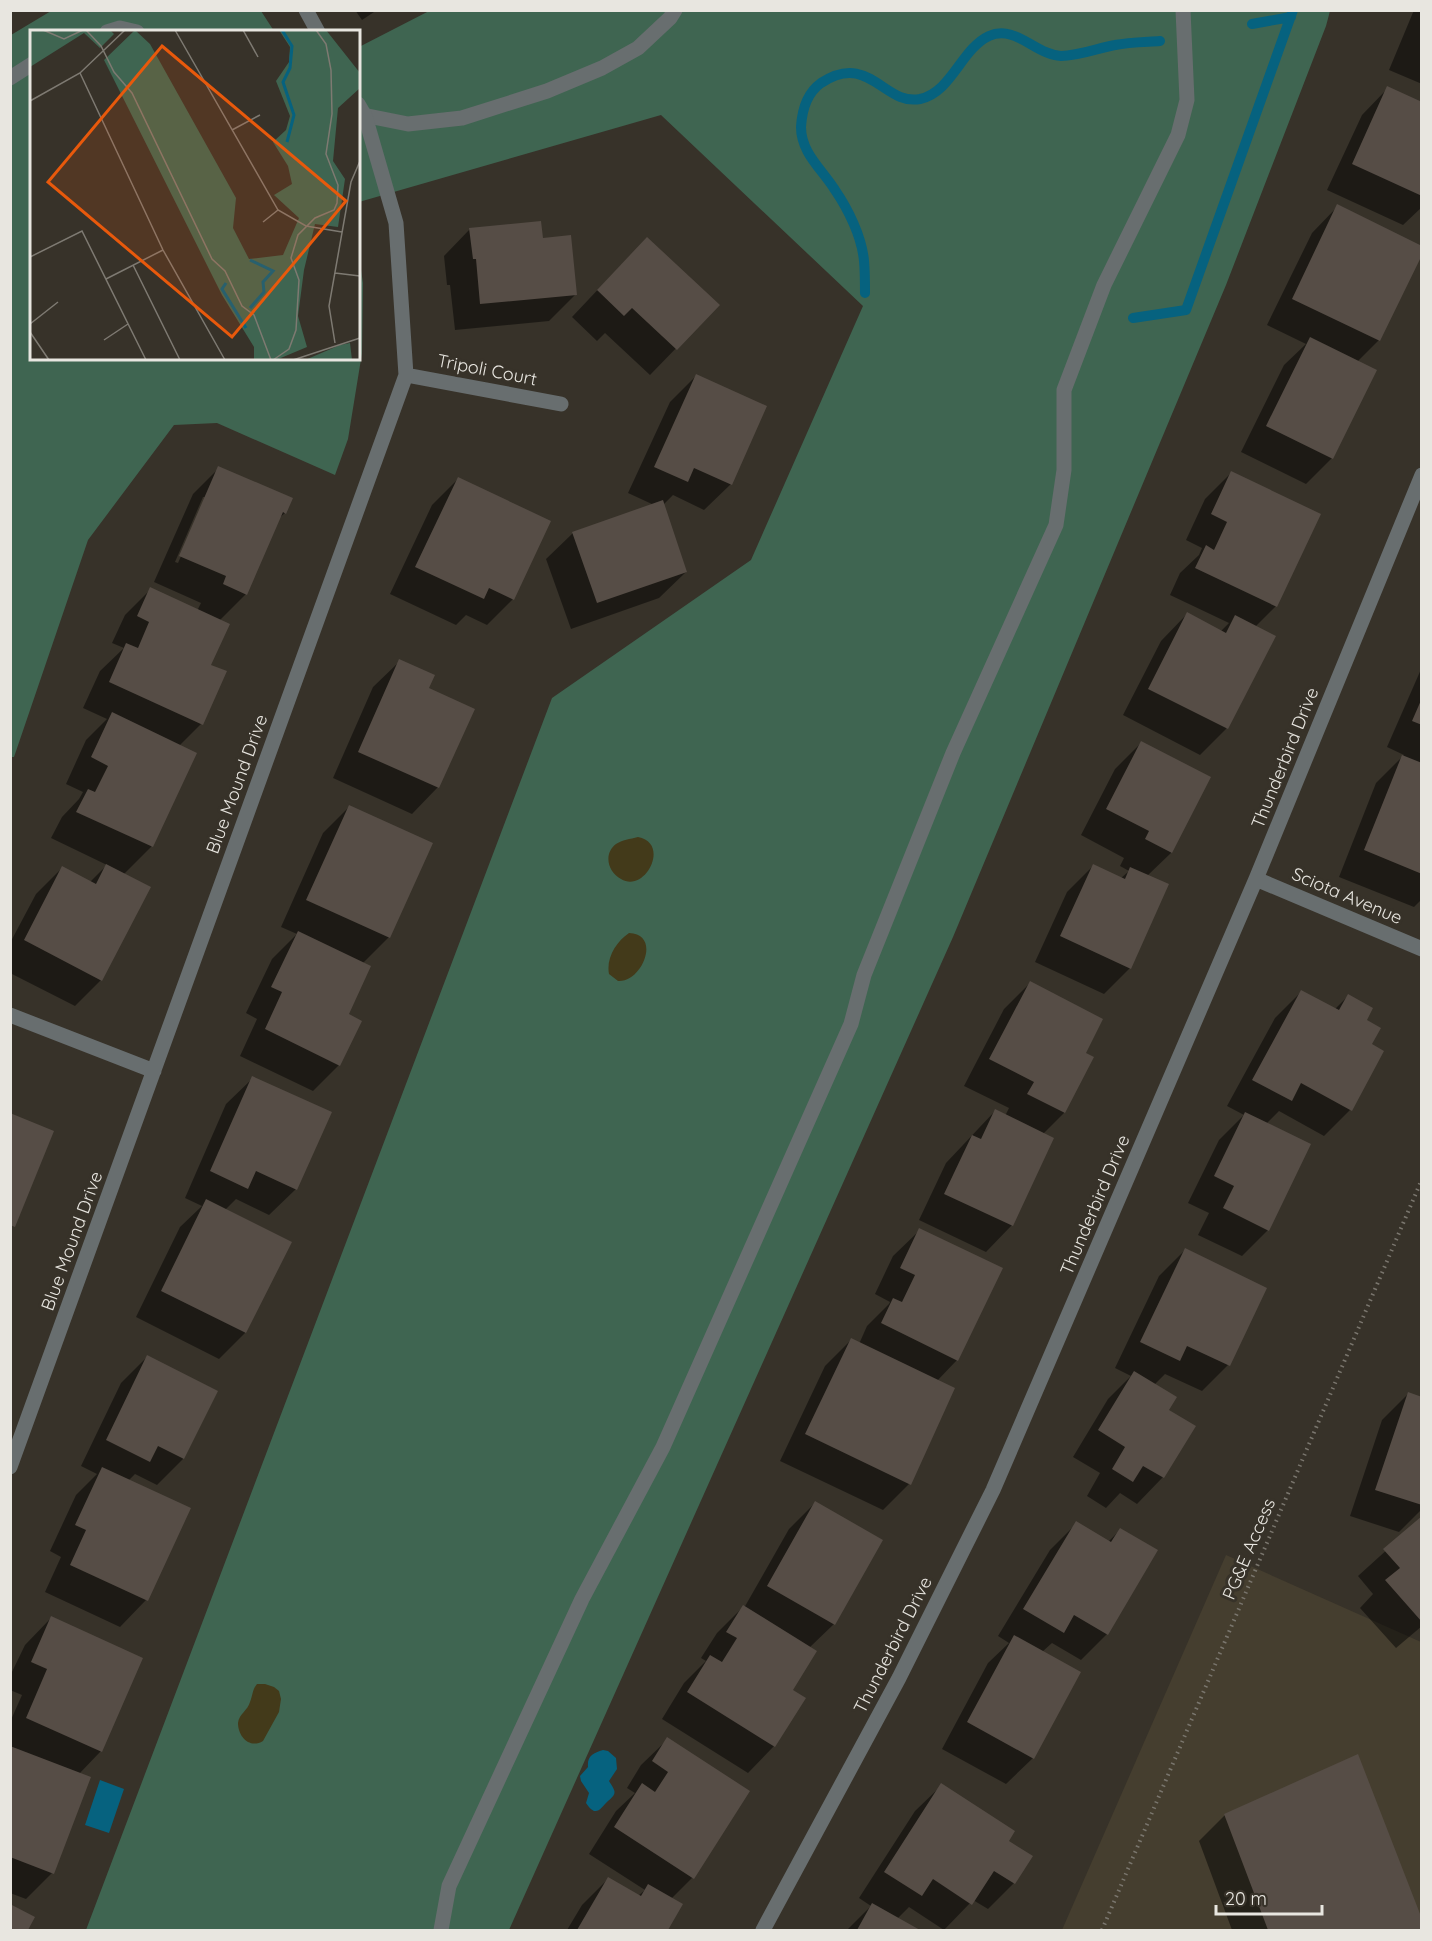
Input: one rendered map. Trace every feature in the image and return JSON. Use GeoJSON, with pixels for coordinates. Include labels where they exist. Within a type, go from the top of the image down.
{"type":"FeatureCollection","features":[{"type":"Feature","properties":{"kind":"street"},"geometry":{"type":"LineString","coordinates":[[306,10],[317,30]]}},
{"type":"Feature","properties":{"kind":"street"},"geometry":{"type":"LineString","coordinates":[[361,111],[408,124],[462,118],[547,91],[602,68],[638,48],[670,18],[675,10]]}},
{"type":"Feature","properties":{"kind":"street"},"geometry":{"type":"LineString","coordinates":[[441,1930],[449,1886],[582,1599],[663,1447],[851,1024],[864,975],[953,753],[1056,525],[1064,470],[1064,390],[1104,285],[1178,135],[1187,100],[1183,10]]}},
{"type":"Feature","properties":{"kind":"street"},"geometry":{"type":"LineString","coordinates":[[114,30],[120,28],[128,30]]}},
{"type":"Feature","properties":{"kind":"street"},"geometry":{"type":"LineString","coordinates":[[10,78],[30,65]]}},
{"type":"Feature","properties":{"kind":"street","name":"Blue Mound Drive"},"geometry":{"type":"LineString","coordinates":[[10,1467],[406,375],[396,223],[361,111]]}},
{"type":"Feature","properties":{"kind":"street","name":"Tripoli Court"},"geometry":{"type":"LineString","coordinates":[[406,375],[561,404]]}},
{"type":"Feature","properties":{"kind":"street","name":"Thunderbird Drive"},"geometry":{"type":"LineString","coordinates":[[764,1930],[899,1678],[993,1490],[1256,879],[1422,475]]}},
{"type":"Feature","properties":{"kind":"street","name":"Sciota Avenue"},"geometry":{"type":"LineString","coordinates":[[1256,879],[1422,949]]}},
{"type":"Feature","properties":{"kind":"street"},"geometry":{"type":"LineString","coordinates":[[10,1015],[154,1071]]}},
{"type":"Feature","properties":{"kind":"path","name":"PG&E Access"},"geometry":{"type":"LineString","coordinates":[[1102,1930],[1422,1179]]}},
{"type":"Feature","properties":{"kind":"shaded area"},"geometry":{"type":"Polygon","coordinates":[[[1226,1555],[1421,1642],[1421,1930],[1062,1930],[1226,1555]]]}},
{"type":"Feature","properties":{"kind":"green space"},"geometry":{"type":"Polygon","coordinates":[[[431,10],[1330,11],[1226,285],[953,937],[509,1930],[86,1930],[552,698],[751,560],[863,306],[661,115],[360,202],[360,46],[431,10]]]}},
{"type":"Feature","properties":{"kind":"green space"},"geometry":{"type":"Polygon","coordinates":[[[51,11],[261,11],[273,30],[30,30],[30,360],[360,360],[360,264],[363,283],[362,353],[348,439],[335,475],[217,423],[174,425],[88,540],[14,757],[11,757],[11,35],[51,11]]]}},
{"type":"Feature","properties":{"kind":"sand"},"geometry":{"type":"Polygon","coordinates":[[[638,837],[648,841],[653,848],[653,857],[646,874],[630,882],[621,879],[613,872],[608,858],[616,844],[638,837]]]}},
{"type":"Feature","properties":{"kind":"sand"},"geometry":{"type":"Polygon","coordinates":[[[629,933],[639,935],[645,941],[645,958],[641,967],[627,980],[618,981],[609,974],[609,962],[616,946],[629,933]]]}},
{"type":"Feature","properties":{"kind":"sand"},"geometry":{"type":"Polygon","coordinates":[[[257,1684],[274,1687],[279,1691],[281,1699],[279,1712],[263,1741],[254,1744],[242,1737],[238,1723],[249,1705],[257,1684]]]}},
{"type":"Feature","properties":{"kind":"water"},"geometry":{"type":"Polygon","coordinates":[[[603,1750],[616,1758],[617,1769],[609,1781],[614,1792],[603,1807],[595,1811],[586,1803],[589,1793],[580,1776],[588,1767],[591,1756],[603,1750]]]}},
{"type":"Feature","properties":{"kind":"water"},"geometry":{"type":"Polygon","coordinates":[[[100,1780],[124,1789],[109,1833],[85,1825],[100,1780]]]}},
{"type":"Feature","properties":{"kind":"building"},"geometry":{"type":"Polygon","coordinates":[[[1387,86],[1422,102],[1422,196],[1352,164],[1387,86]]]}},
{"type":"Feature","properties":{"kind":"building"},"geometry":{"type":"Polygon","coordinates":[[[1337,204],[1422,246],[1422,255],[1380,341],[1292,299],[1337,204]]]}},
{"type":"Feature","properties":{"kind":"building"},"geometry":{"type":"Polygon","coordinates":[[[541,221],[543,238],[571,235],[577,295],[480,304],[476,259],[473,259],[469,228],[541,221]]]}},
{"type":"Feature","properties":{"kind":"building"},"geometry":{"type":"Polygon","coordinates":[[[647,237],[720,305],[677,350],[632,308],[624,316],[597,290],[647,237]]]}},
{"type":"Feature","properties":{"kind":"building"},"geometry":{"type":"Polygon","coordinates":[[[1310,337],[1377,370],[1333,459],[1266,426],[1310,337]]]}},
{"type":"Feature","properties":{"kind":"building"},"geometry":{"type":"Polygon","coordinates":[[[696,374],[767,406],[732,485],[694,468],[688,482],[654,467],[696,374]]]}},
{"type":"Feature","properties":{"kind":"building"},"geometry":{"type":"Polygon","coordinates":[[[218,466],[293,498],[286,514],[283,512],[247,595],[223,584],[226,576],[179,556],[218,466]]]}},
{"type":"Feature","properties":{"kind":"building"},"geometry":{"type":"Polygon","coordinates":[[[1231,471],[1321,514],[1277,607],[1195,568],[1206,545],[1214,550],[1227,522],[1211,514],[1231,471]]]}},
{"type":"Feature","properties":{"kind":"building"},"geometry":{"type":"Polygon","coordinates":[[[458,477],[551,521],[514,600],[489,588],[484,599],[415,567],[458,477]]]}},
{"type":"Feature","properties":{"kind":"building"},"geometry":{"type":"Polygon","coordinates":[[[663,500],[687,572],[597,603],[572,532],[663,500]]]}},
{"type":"Feature","properties":{"kind":"building"},"geometry":{"type":"Polygon","coordinates":[[[150,587],[230,624],[211,665],[227,671],[203,725],[109,682],[126,643],[138,648],[149,622],[137,616],[150,587]]]}},
{"type":"Feature","properties":{"kind":"building"},"geometry":{"type":"Polygon","coordinates":[[[1187,612],[1226,633],[1235,615],[1276,636],[1228,729],[1148,689],[1187,612]]]}},
{"type":"Feature","properties":{"kind":"building"},"geometry":{"type":"Polygon","coordinates":[[[399,659],[435,675],[429,688],[475,709],[439,788],[358,752],[399,659]]]}},
{"type":"Feature","properties":{"kind":"building"},"geometry":{"type":"Polygon","coordinates":[[[1422,698],[1422,725],[1412,721],[1422,698]]]}},
{"type":"Feature","properties":{"kind":"building"},"geometry":{"type":"Polygon","coordinates":[[[112,712],[197,753],[153,847],[76,812],[88,789],[95,792],[108,766],[91,757],[112,712]]]}},
{"type":"Feature","properties":{"kind":"building"},"geometry":{"type":"Polygon","coordinates":[[[1141,741],[1211,777],[1172,853],[1145,839],[1149,831],[1106,809],[1141,741]]]}},
{"type":"Feature","properties":{"kind":"building"},"geometry":{"type":"Polygon","coordinates":[[[1402,755],[1422,763],[1422,874],[1364,850],[1402,755]]]}},
{"type":"Feature","properties":{"kind":"building"},"geometry":{"type":"Polygon","coordinates":[[[349,805],[433,843],[390,938],[306,900],[349,805]]]}},
{"type":"Feature","properties":{"kind":"building"},"geometry":{"type":"Polygon","coordinates":[[[106,864],[151,887],[102,981],[24,940],[62,866],[96,884],[106,864]]]}},
{"type":"Feature","properties":{"kind":"building"},"geometry":{"type":"Polygon","coordinates":[[[1093,864],[1125,879],[1130,867],[1169,884],[1131,969],[1060,936],[1093,864]]]}},
{"type":"Feature","properties":{"kind":"building"},"geometry":{"type":"Polygon","coordinates":[[[298,931],[371,966],[349,1014],[362,1021],[340,1066],[265,1029],[282,992],[271,987],[298,931]]]}},
{"type":"Feature","properties":{"kind":"building"},"geometry":{"type":"Polygon","coordinates":[[[1030,981],[1103,1019],[1086,1053],[1094,1057],[1065,1113],[1027,1094],[1034,1082],[989,1059],[1030,981]]]}},
{"type":"Feature","properties":{"kind":"building"},"geometry":{"type":"Polygon","coordinates":[[[1301,990],[1339,1010],[1348,994],[1373,1008],[1367,1020],[1381,1028],[1372,1044],[1384,1051],[1352,1111],[1301,1083],[1292,1101],[1252,1080],[1301,990]]]}},
{"type":"Feature","properties":{"kind":"building"},"geometry":{"type":"Polygon","coordinates":[[[252,1076],[332,1112],[297,1190],[256,1171],[248,1189],[210,1171],[252,1076]]]}},
{"type":"Feature","properties":{"kind":"building"},"geometry":{"type":"Polygon","coordinates":[[[995,1109],[1054,1138],[1013,1226],[944,1194],[972,1135],[981,1139],[995,1109]]]}},
{"type":"Feature","properties":{"kind":"building"},"geometry":{"type":"Polygon","coordinates":[[[1245,1112],[1311,1144],[1269,1231],[1223,1208],[1234,1186],[1214,1176],[1245,1112]]]}},
{"type":"Feature","properties":{"kind":"building"},"geometry":{"type":"Polygon","coordinates":[[[10,1113],[54,1131],[15,1227],[10,1225],[10,1113]]]}},
{"type":"Feature","properties":{"kind":"building"},"geometry":{"type":"Polygon","coordinates":[[[206,1199],[292,1242],[246,1333],[161,1291],[206,1199]]]}},
{"type":"Feature","properties":{"kind":"building"},"geometry":{"type":"Polygon","coordinates":[[[919,1228],[1003,1268],[958,1361],[881,1323],[893,1298],[902,1302],[915,1275],[900,1268],[919,1228]]]}},
{"type":"Feature","properties":{"kind":"building"},"geometry":{"type":"Polygon","coordinates":[[[1185,1248],[1267,1288],[1230,1366],[1187,1346],[1180,1361],[1140,1342],[1185,1248]]]}},
{"type":"Feature","properties":{"kind":"building"},"geometry":{"type":"Polygon","coordinates":[[[851,1338],[955,1388],[911,1485],[805,1434],[851,1338]]]}},
{"type":"Feature","properties":{"kind":"building"},"geometry":{"type":"Polygon","coordinates":[[[147,1355],[218,1391],[184,1459],[158,1446],[150,1462],[106,1440],[147,1355]]]}},
{"type":"Feature","properties":{"kind":"building"},"geometry":{"type":"Polygon","coordinates":[[[1134,1371],[1177,1397],[1169,1410],[1196,1426],[1164,1478],[1143,1466],[1133,1482],[1112,1469],[1125,1447],[1098,1430],[1134,1371]]]}},
{"type":"Feature","properties":{"kind":"building"},"geometry":{"type":"Polygon","coordinates":[[[1408,1392],[1422,1397],[1422,1505],[1375,1490],[1408,1392]]]}},
{"type":"Feature","properties":{"kind":"building"},"geometry":{"type":"Polygon","coordinates":[[[102,1467],[191,1508],[148,1601],[70,1565],[86,1530],[75,1525],[102,1467]]]}},
{"type":"Feature","properties":{"kind":"building"},"geometry":{"type":"Polygon","coordinates":[[[815,1501],[883,1540],[835,1625],[767,1586],[815,1501]]]}},
{"type":"Feature","properties":{"kind":"building"},"geometry":{"type":"Polygon","coordinates":[[[1422,1516],[1422,1622],[1385,1580],[1400,1568],[1383,1549],[1422,1516]]]}},
{"type":"Feature","properties":{"kind":"building"},"geometry":{"type":"Polygon","coordinates":[[[1076,1521],[1111,1542],[1120,1528],[1158,1550],[1108,1635],[1074,1615],[1064,1633],[1023,1609],[1076,1521]]]}},
{"type":"Feature","properties":{"kind":"building"},"geometry":{"type":"Polygon","coordinates":[[[743,1605],[817,1651],[793,1690],[806,1698],[775,1747],[687,1692],[710,1655],[722,1662],[737,1638],[726,1632],[743,1605]]]}},
{"type":"Feature","properties":{"kind":"building"},"geometry":{"type":"Polygon","coordinates":[[[51,1616],[143,1658],[102,1752],[26,1718],[47,1669],[31,1662],[51,1616]]]}},
{"type":"Feature","properties":{"kind":"building"},"geometry":{"type":"Polygon","coordinates":[[[1014,1635],[1081,1672],[1034,1759],[967,1722],[1014,1635]]]}},
{"type":"Feature","properties":{"kind":"building"},"geometry":{"type":"Polygon","coordinates":[[[667,1737],[750,1791],[694,1879],[614,1827],[642,1783],[655,1792],[668,1772],[652,1761],[667,1737]]]}},
{"type":"Feature","properties":{"kind":"building"},"geometry":{"type":"Polygon","coordinates":[[[10,1746],[91,1777],[54,1874],[10,1857],[10,1746]]]}},
{"type":"Feature","properties":{"kind":"building"},"geometry":{"type":"Polygon","coordinates":[[[1358,1754],[1422,1919],[1422,1930],[1268,1930],[1224,1814],[1358,1754]]]}},
{"type":"Feature","properties":{"kind":"building"},"geometry":{"type":"Polygon","coordinates":[[[941,1783],[1015,1831],[1009,1841],[1033,1856],[1015,1884],[994,1871],[972,1905],[933,1879],[922,1896],[884,1872],[941,1783]]]}},
{"type":"Feature","properties":{"kind":"building"},"geometry":{"type":"Polygon","coordinates":[[[608,1877],[641,1896],[648,1884],[683,1904],[668,1930],[577,1930],[608,1877]]]}},
{"type":"Feature","properties":{"kind":"building"},"geometry":{"type":"Polygon","coordinates":[[[872,1903],[920,1930],[857,1930],[872,1903]]]}},
{"type":"Feature","properties":{"kind":"building"},"geometry":{"type":"Polygon","coordinates":[[[10,1904],[35,1917],[28,1930],[10,1930],[10,1904]]]}},
{"type":"Feature","properties":{"kind":"waterway"},"geometry":{"type":"LineString","coordinates":[[1133,318],[1186,310],[1293,10]]}},
{"type":"Feature","properties":{"kind":"waterway"},"geometry":{"type":"LineString","coordinates":[[1252,24],[1291,17]]}},
{"type":"Feature","properties":{"kind":"waterway"},"geometry":{"type":"LineString","coordinates":[[865,293],[863,252],[854,224],[830,182],[804,145],[801,127],[804,108],[816,87],[838,75],[852,73],[864,76],[896,95],[907,99],[920,99],[940,88],[979,42],[999,33],[1017,37],[1043,51],[1061,56],[1075,55],[1120,44],[1160,41]]}}]}
